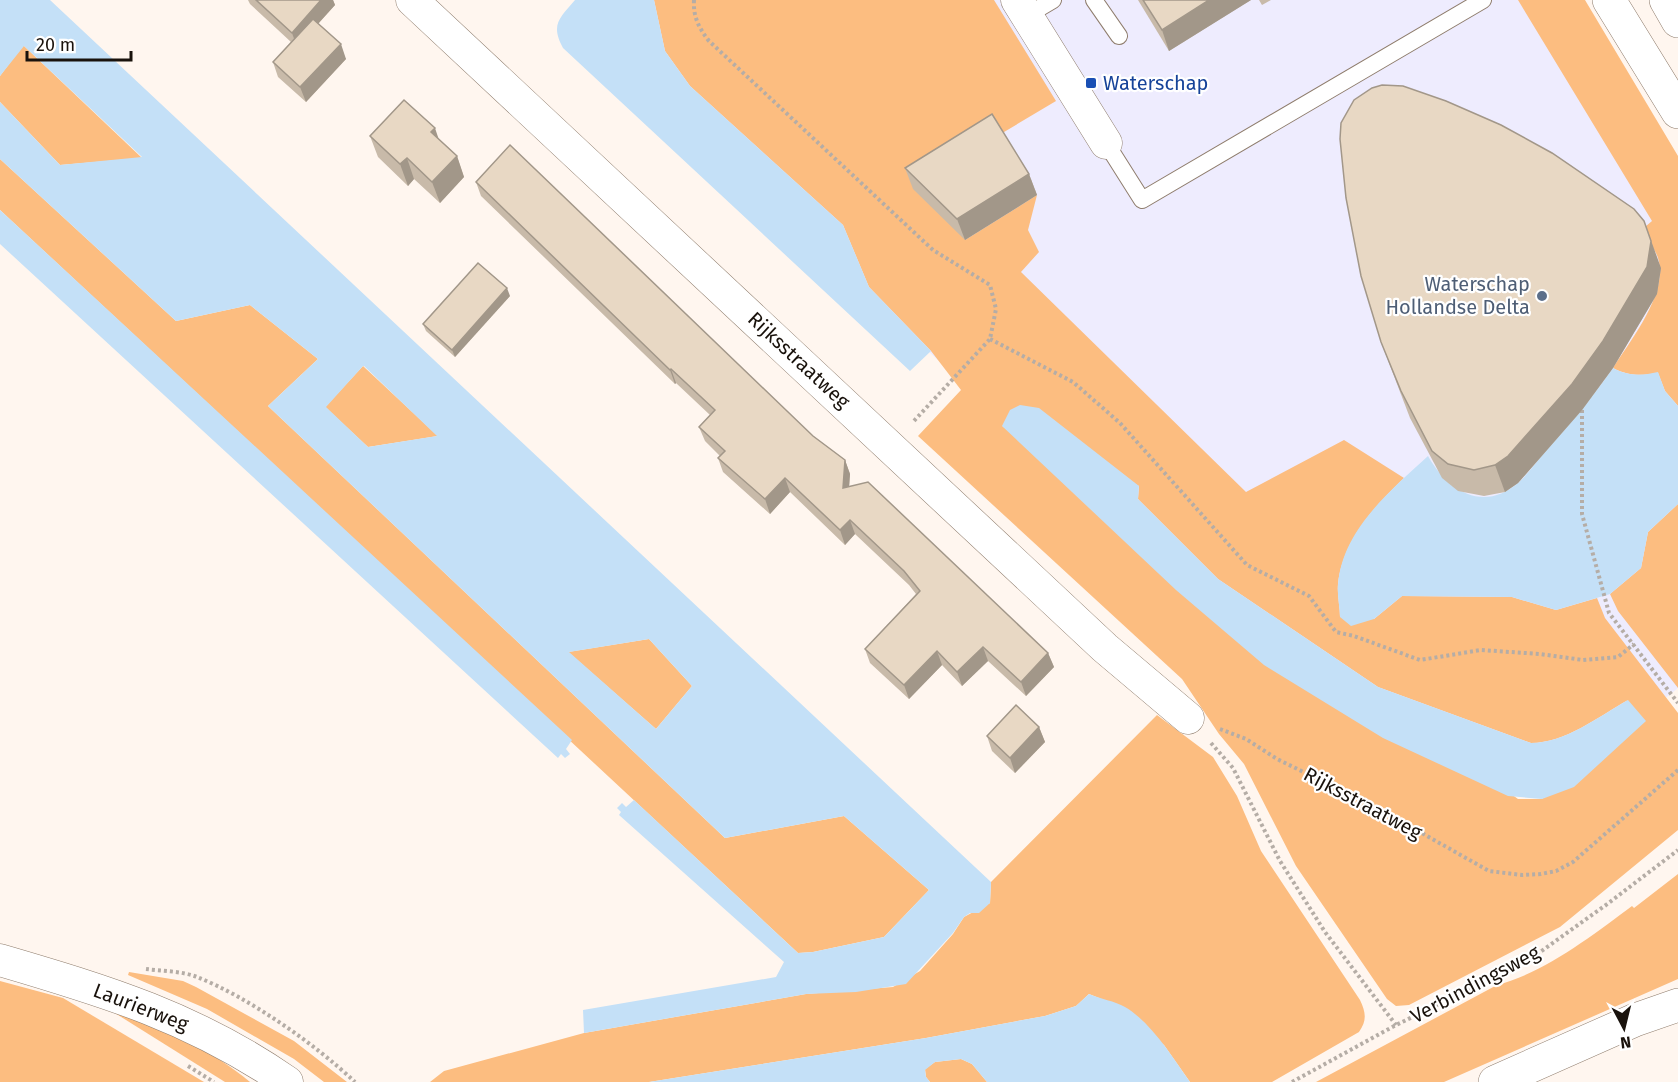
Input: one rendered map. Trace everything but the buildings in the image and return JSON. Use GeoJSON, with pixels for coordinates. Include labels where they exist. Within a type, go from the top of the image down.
{"type":"FeatureCollection","features":[{"type":"Feature","properties":{"kind":"street","name":"Rijksstraatweg"},"geometry":{"type":"LineString","coordinates":[[412,0],[892,446],[1105,648],[1188,718]]}},
{"type":"Feature","properties":{"kind":"street"},"geometry":{"type":"LineString","coordinates":[[1609,0],[1678,112]]}},
{"type":"Feature","properties":{"kind":"street"},"geometry":{"type":"LineString","coordinates":[[1666,0],[1678,21]]}},
{"type":"Feature","properties":{"kind":"street"},"geometry":{"type":"LineString","coordinates":[[1022,8],[1106,143]]}},
{"type":"Feature","properties":{"kind":"street","name":"Laurierweg"},"geometry":{"type":"LineString","coordinates":[[0,960],[147,1006],[223,1041],[280,1079]]}},
{"type":"Feature","properties":{"kind":"street"},"geometry":{"type":"LineString","coordinates":[[1495,1082],[1635,1020],[1678,1005]]}},
{"type":"Feature","properties":{"kind":"lane"},"geometry":{"type":"LineString","coordinates":[[1022,8],[1053,0]]}},
{"type":"Feature","properties":{"kind":"lane"},"geometry":{"type":"LineString","coordinates":[[1094,0],[1119,36]]}},
{"type":"Feature","properties":{"kind":"lane"},"geometry":{"type":"LineString","coordinates":[[1106,143],[1142,200],[1483,0]]}},
{"type":"Feature","properties":{"kind":"path"},"geometry":{"type":"LineString","coordinates":[[694,0],[693,10],[698,26],[709,41],[933,250],[990,285],[996,309],[990,339],[892,446]]}},
{"type":"Feature","properties":{"kind":"path"},"geometry":{"type":"LineString","coordinates":[[990,339],[1072,382],[1104,409],[1179,486],[1247,565],[1309,596],[1335,632],[1354,636],[1420,660],[1481,650],[1583,660],[1618,657],[1634,644]]}},
{"type":"Feature","properties":{"kind":"path"},"geometry":{"type":"LineString","coordinates":[[1582,410],[1582,514],[1609,613],[1678,703]]}},
{"type":"Feature","properties":{"kind":"path"},"geometry":{"type":"LineString","coordinates":[[1188,718],[1233,768],[1293,881],[1325,932],[1396,1025]]}},
{"type":"Feature","properties":{"kind":"path","name":"Rijksstraatweg"},"geometry":{"type":"LineString","coordinates":[[1188,718],[1246,739],[1277,759],[1381,810],[1489,871],[1522,875],[1556,871],[1573,862],[1678,770]]}},
{"type":"Feature","properties":{"kind":"path","name":"Verbindingsweg"},"geometry":{"type":"LineString","coordinates":[[1292,1082],[1396,1025],[1526,962],[1678,850]]}},
{"type":"Feature","properties":{"kind":"shaded area"},"geometry":{"type":"Polygon","coordinates":[[[609,0],[1543,0],[1678,243],[1678,688],[1559,784],[1232,625],[575,33],[609,0]]]}},
{"type":"Feature","properties":{"kind":"shaded area"},"geometry":{"type":"Polygon","coordinates":[[[654,0],[994,0],[1056,101],[999,135],[965,240],[1037,195],[1028,230],[1039,252],[1021,272],[1246,492],[1344,440],[1404,478],[1371,513],[1346,553],[1338,584],[1340,617],[1374,619],[1402,596],[1512,597],[1556,610],[1597,598],[1605,618],[1678,713],[1678,830],[1560,927],[1409,1005],[1396,1006],[1387,999],[1296,866],[1244,764],[1219,734],[1182,679],[918,436],[961,390],[931,351],[869,287],[843,225],[690,86],[665,51],[654,0]],[[1002,426],[1518,799],[1542,799],[1628,700],[1569,734],[1544,742],[1531,743],[1378,687],[1218,579],[1138,499],[1139,486],[1002,426]]]}},
{"type":"Feature","properties":{"kind":"shaded area"},"geometry":{"type":"Polygon","coordinates":[[[1518,0],[1585,0],[1678,156],[1678,406],[1665,391],[1658,373],[1635,375],[1613,368],[1638,330],[1658,286],[1660,271],[1658,258],[1653,247],[1639,232],[1652,221],[1518,0]]]}},
{"type":"Feature","properties":{"kind":"shaded area"},"geometry":{"type":"Polygon","coordinates":[[[23,45],[142,158],[60,165],[0,102],[0,76],[23,45]]]}},
{"type":"Feature","properties":{"kind":"shaded area"},"geometry":{"type":"Polygon","coordinates":[[[0,159],[176,321],[250,305],[318,359],[268,406],[725,838],[844,816],[929,890],[884,937],[798,953],[0,210],[0,159]]]}},
{"type":"Feature","properties":{"kind":"shaded area"},"geometry":{"type":"Polygon","coordinates":[[[363,366],[438,436],[368,447],[325,407],[363,366]]]}},
{"type":"Feature","properties":{"kind":"shaded area"},"geometry":{"type":"Polygon","coordinates":[[[1678,504],[1678,688],[1618,611],[1610,594],[1641,568],[1648,532],[1678,504]]]}},
{"type":"Feature","properties":{"kind":"shaded area"},"geometry":{"type":"Polygon","coordinates":[[[649,639],[692,686],[656,729],[568,652],[649,639]]]}},
{"type":"Feature","properties":{"kind":"shaded area"},"geometry":{"type":"Polygon","coordinates":[[[1157,715],[1213,757],[1237,796],[1261,851],[1364,1009],[1365,1016],[1359,1032],[1272,1082],[1190,1082],[1164,1045],[1099,998],[1089,994],[1076,1006],[1045,1016],[926,1038],[649,1082],[430,1082],[444,1071],[584,1033],[806,994],[893,987],[920,971],[953,934],[964,917],[990,903],[991,882],[1157,715]]]}},
{"type":"Feature","properties":{"kind":"shaded area"},"geometry":{"type":"Polygon","coordinates":[[[1678,874],[1678,979],[1444,1082],[1316,1082],[1497,985],[1532,972],[1550,962],[1585,941],[1632,906],[1634,908],[1678,874]]]}},
{"type":"Feature","properties":{"kind":"shaded area"},"geometry":{"type":"Polygon","coordinates":[[[129,972],[183,981],[196,987],[294,1041],[347,1082],[324,1082],[294,1059],[207,1009],[128,975],[129,972]]]}},
{"type":"Feature","properties":{"kind":"shaded area"},"geometry":{"type":"Polygon","coordinates":[[[0,981],[63,998],[204,1082],[0,1082],[0,981]]]}},
{"type":"Feature","properties":{"kind":"shaded area"},"geometry":{"type":"Polygon","coordinates":[[[110,1010],[201,1049],[250,1082],[225,1082],[110,1010]]]}},
{"type":"Feature","properties":{"kind":"shaded area"},"geometry":{"type":"Polygon","coordinates":[[[961,1059],[972,1064],[987,1082],[930,1082],[926,1077],[925,1069],[935,1062],[961,1059]]]}},
{"type":"Feature","properties":{"kind":"water"},"geometry":{"type":"Polygon","coordinates":[[[0,0],[50,0],[991,882],[990,903],[979,913],[970,913],[964,917],[953,933],[906,984],[856,992],[806,994],[584,1033],[583,1010],[776,977],[784,962],[619,815],[621,812],[617,808],[622,803],[626,807],[634,800],[798,953],[884,937],[929,890],[844,816],[725,838],[268,406],[318,359],[250,305],[176,321],[0,159],[0,102],[60,165],[142,157],[24,46],[0,76],[0,0]],[[364,366],[326,407],[368,447],[437,436],[364,366]],[[649,639],[569,652],[656,729],[692,686],[649,639]]]}},
{"type":"Feature","properties":{"kind":"water"},"geometry":{"type":"Polygon","coordinates":[[[575,0],[654,0],[665,51],[690,86],[843,225],[869,287],[931,351],[910,371],[563,48],[557,33],[558,22],[575,0]]]}},
{"type":"Feature","properties":{"kind":"water"},"geometry":{"type":"Polygon","coordinates":[[[0,210],[572,740],[566,749],[570,754],[565,758],[561,754],[558,758],[0,244],[0,210]]]}},
{"type":"Feature","properties":{"kind":"water"},"geometry":{"type":"Polygon","coordinates":[[[1613,368],[1624,373],[1635,374],[1658,372],[1665,391],[1678,406],[1678,504],[1648,532],[1641,568],[1610,594],[1556,610],[1512,597],[1402,596],[1374,619],[1351,626],[1340,617],[1338,585],[1341,565],[1358,529],[1384,497],[1428,456],[1445,479],[1467,494],[1479,497],[1492,496],[1506,491],[1527,474],[1613,368]]]}},
{"type":"Feature","properties":{"kind":"water"},"geometry":{"type":"Polygon","coordinates":[[[1020,405],[1039,408],[1139,486],[1138,499],[1218,579],[1378,687],[1531,743],[1544,742],[1569,734],[1628,700],[1646,721],[1574,787],[1542,799],[1508,796],[1383,738],[1264,665],[1176,590],[1002,426],[1010,410],[1020,405]]]}},
{"type":"Feature","properties":{"kind":"water"},"geometry":{"type":"Polygon","coordinates":[[[1089,994],[1121,1005],[1135,1014],[1161,1041],[1190,1082],[987,1082],[972,1064],[961,1059],[935,1062],[925,1070],[930,1082],[649,1082],[926,1038],[1045,1016],[1076,1006],[1089,994]]]}},
{"type":"Feature","properties":{"kind":"place","name":"Waterschap"},"geometry":{"type":"Point","coordinates":[1091,83]}},
{"type":"Feature","properties":{"kind":"place","name":"Waterschap Hollandse Delta"},"geometry":{"type":"Point","coordinates":[1542,296]}}]}
